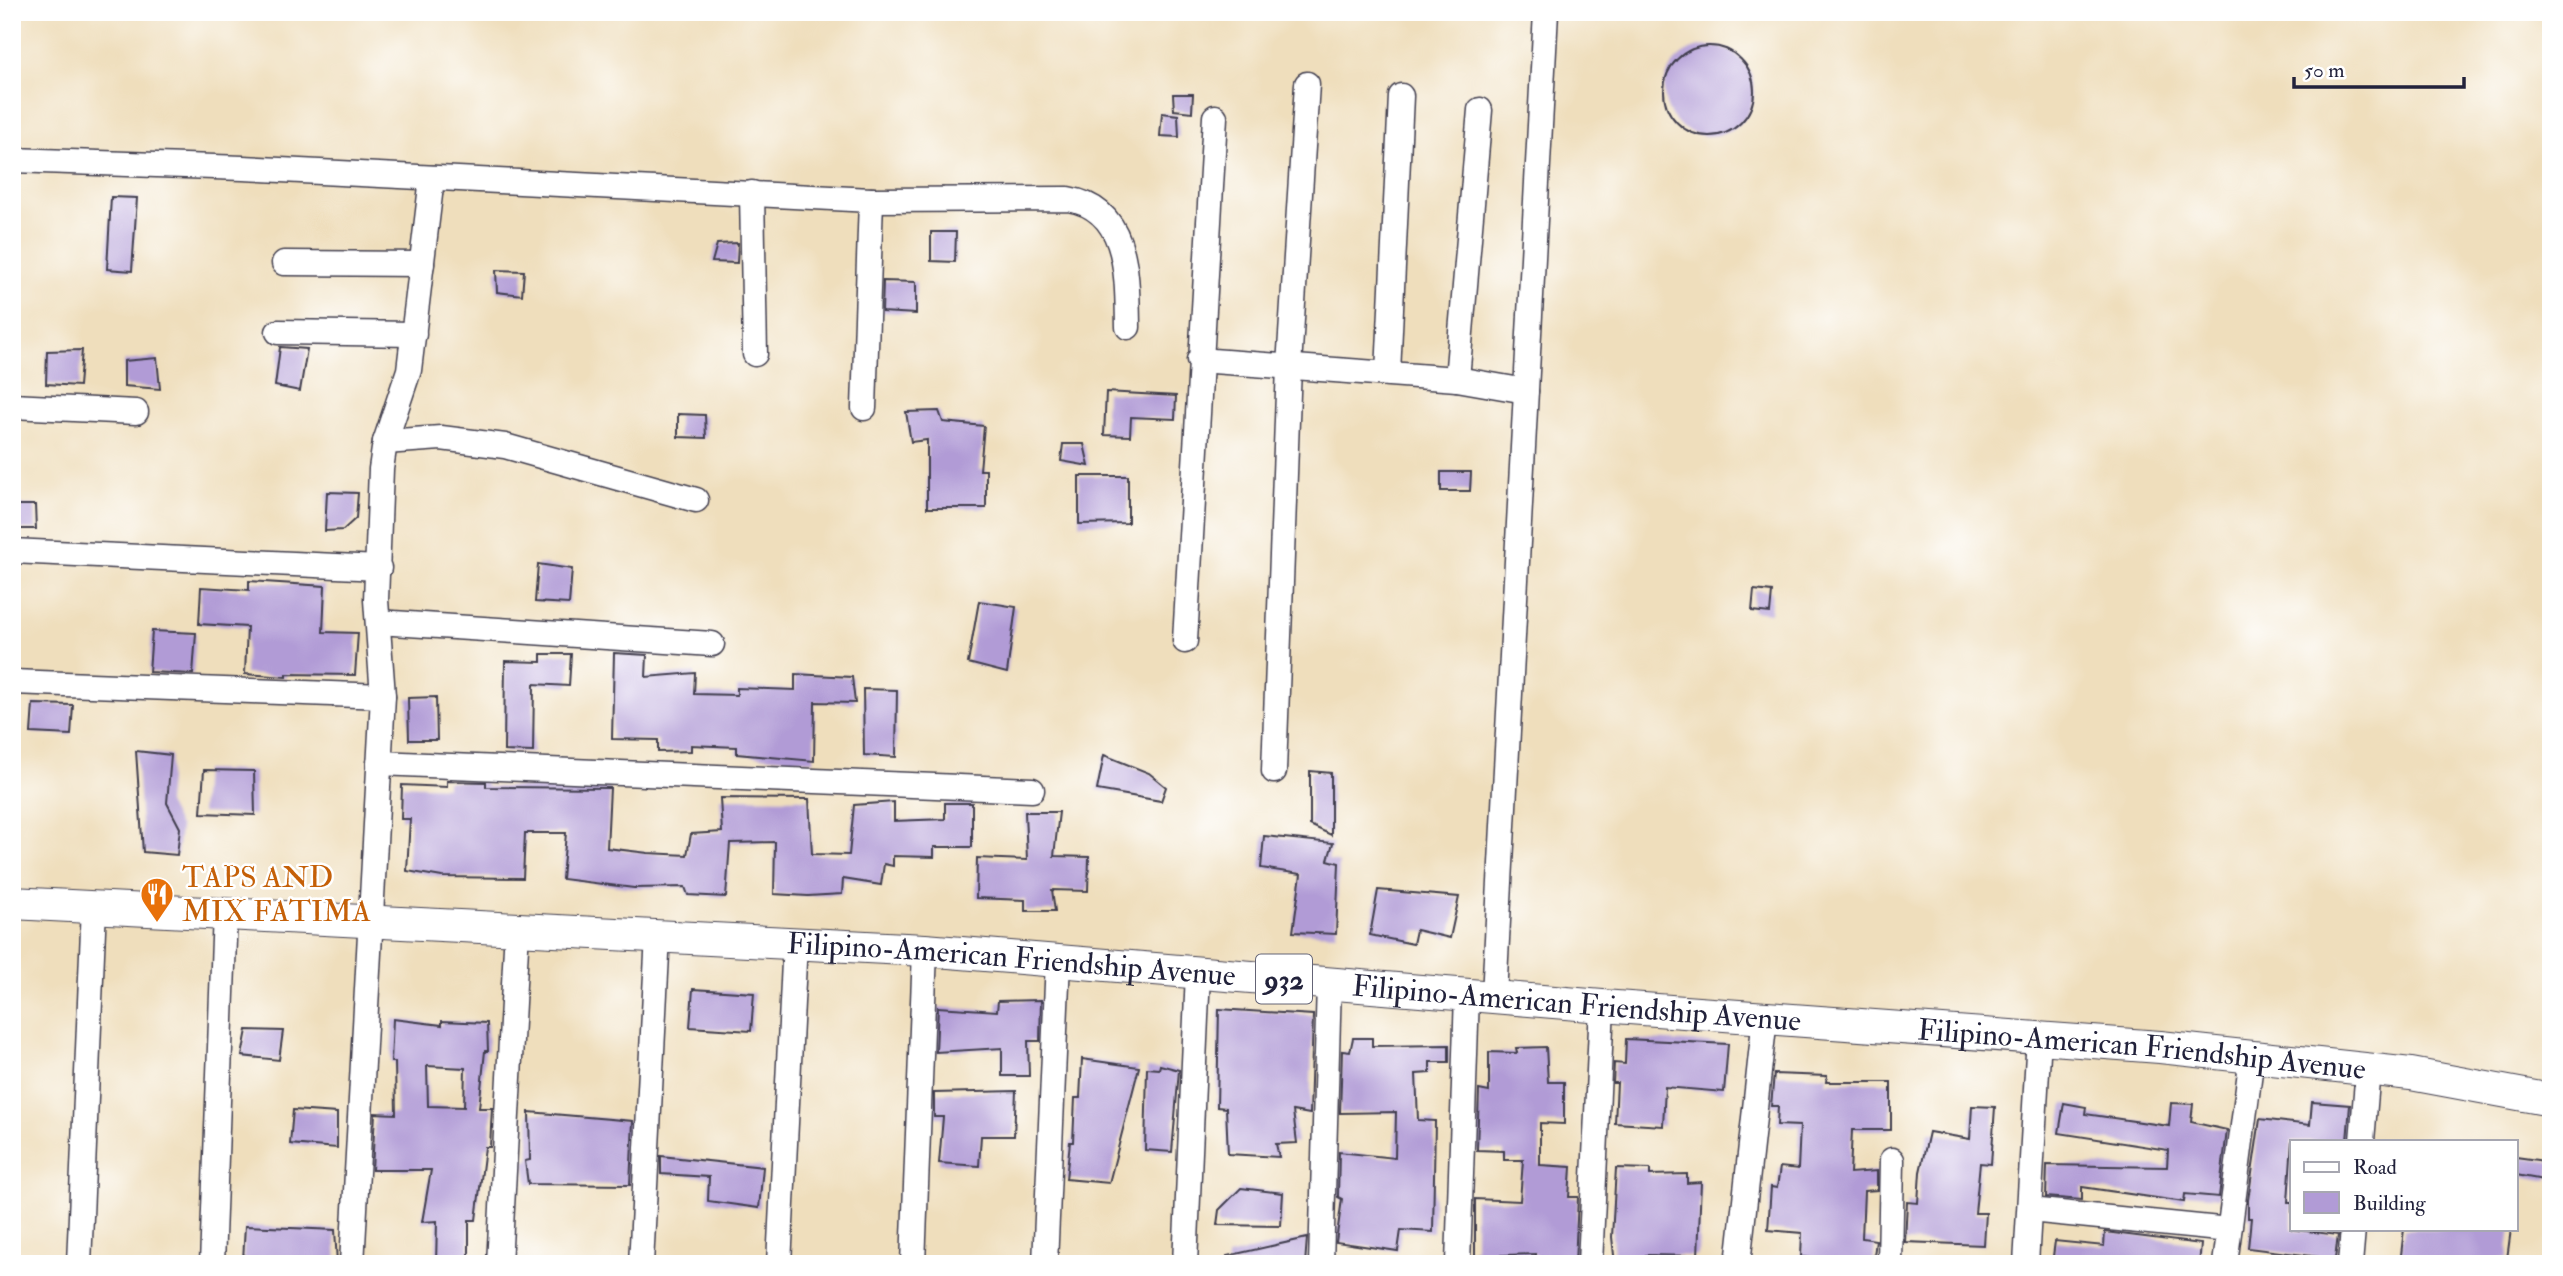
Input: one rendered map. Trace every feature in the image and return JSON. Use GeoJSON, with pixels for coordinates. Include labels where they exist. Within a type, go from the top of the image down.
{"type":"FeatureCollection","features":[{"type":"Feature","properties":{"kind":"main road","name":"Filipino-American Friendship Avenue"},"geometry":{"type":"LineString","coordinates":[[12,903],[794,942],[1058,960],[1602,1006],[2039,1037],[2252,1056],[2458,1081],[2551,1100]]}},
{"type":"Feature","properties":{"kind":"street"},"geometry":{"type":"LineString","coordinates":[[1458,1264],[1526,391],[1546,12]]}},
{"type":"Feature","properties":{"kind":"street"},"geometry":{"type":"LineString","coordinates":[[1274,771],[1289,366],[1307,83]]}},
{"type":"Feature","properties":{"kind":"street"},"geometry":{"type":"LineString","coordinates":[[1388,373],[1401,96]]}},
{"type":"Feature","properties":{"kind":"street"},"geometry":{"type":"LineString","coordinates":[[1457,379],[1480,110]]}},
{"type":"Feature","properties":{"kind":"street"},"geometry":{"type":"LineString","coordinates":[[1185,641],[1215,117]]}},
{"type":"Feature","properties":{"kind":"street"},"geometry":{"type":"LineString","coordinates":[[12,160],[871,200],[1047,198],[1085,202],[1106,221],[1124,254],[1128,327]]}},
{"type":"Feature","properties":{"kind":"street"},"geometry":{"type":"LineString","coordinates":[[352,1264],[383,696],[378,622],[380,484],[385,442],[405,391],[432,178]]}},
{"type":"Feature","properties":{"kind":"street"},"geometry":{"type":"LineString","coordinates":[[752,193],[755,354]]}},
{"type":"Feature","properties":{"kind":"street"},"geometry":{"type":"LineString","coordinates":[[864,408],[871,200]]}},
{"type":"Feature","properties":{"kind":"street"},"geometry":{"type":"LineString","coordinates":[[284,262],[422,264]]}},
{"type":"Feature","properties":{"kind":"street"},"geometry":{"type":"LineString","coordinates":[[278,332],[414,334]]}},
{"type":"Feature","properties":{"kind":"street"},"geometry":{"type":"LineString","coordinates":[[1199,360],[1457,379],[1526,391]]}},
{"type":"Feature","properties":{"kind":"street"},"geometry":{"type":"LineString","coordinates":[[12,406],[136,412]]}},
{"type":"Feature","properties":{"kind":"street"},"geometry":{"type":"LineString","coordinates":[[385,442],[441,438],[505,446],[696,500]]}},
{"type":"Feature","properties":{"kind":"street"},"geometry":{"type":"LineString","coordinates":[[12,551],[379,568]]}},
{"type":"Feature","properties":{"kind":"street"},"geometry":{"type":"LineString","coordinates":[[378,622],[712,645]]}},
{"type":"Feature","properties":{"kind":"street"},"geometry":{"type":"LineString","coordinates":[[12,682],[383,696]]}},
{"type":"Feature","properties":{"kind":"street"},"geometry":{"type":"LineString","coordinates":[[379,763],[1032,790]]}},
{"type":"Feature","properties":{"kind":"street"},"geometry":{"type":"LineString","coordinates":[[79,1264],[94,906]]}},
{"type":"Feature","properties":{"kind":"street"},"geometry":{"type":"LineString","coordinates":[[212,1264],[225,912]]}},
{"type":"Feature","properties":{"kind":"street"},"geometry":{"type":"LineString","coordinates":[[499,1264],[517,929]]}},
{"type":"Feature","properties":{"kind":"street"},"geometry":{"type":"LineString","coordinates":[[641,1264],[658,935]]}},
{"type":"Feature","properties":{"kind":"street"},"geometry":{"type":"LineString","coordinates":[[779,1264],[794,942]]}},
{"type":"Feature","properties":{"kind":"street"},"geometry":{"type":"LineString","coordinates":[[913,1264],[925,950]]}},
{"type":"Feature","properties":{"kind":"street"},"geometry":{"type":"LineString","coordinates":[[1045,1264],[1058,960]]}},
{"type":"Feature","properties":{"kind":"street"},"geometry":{"type":"LineString","coordinates":[[1185,1264],[1198,973]]}},
{"type":"Feature","properties":{"kind":"street"},"geometry":{"type":"LineString","coordinates":[[1321,1264],[1329,983]]}},
{"type":"Feature","properties":{"kind":"street"},"geometry":{"type":"LineString","coordinates":[[1590,1264],[1602,1006]]}},
{"type":"Feature","properties":{"kind":"street"},"geometry":{"type":"LineString","coordinates":[[1738,1264],[1765,1017]]}},
{"type":"Feature","properties":{"kind":"street"},"geometry":{"type":"LineString","coordinates":[[2026,1264],[2039,1037]]}},
{"type":"Feature","properties":{"kind":"street"},"geometry":{"type":"LineString","coordinates":[[2225,1264],[2252,1056]]}},
{"type":"Feature","properties":{"kind":"street"},"geometry":{"type":"LineString","coordinates":[[2362,1140],[2368,1069]]}},
{"type":"Feature","properties":{"kind":"street"},"geometry":{"type":"LineString","coordinates":[[1890,1264],[1892,1160]]}},
{"type":"Feature","properties":{"kind":"street"},"geometry":{"type":"LineString","coordinates":[[2030,1210],[2229,1230]]}},
{"type":"Feature","properties":{"kind":"street"},"geometry":{"type":"LineString","coordinates":[[2350,1264],[2353,1230]]}},
{"type":"Feature","properties":{"kind":"building"},"geometry":{"type":"Polygon","coordinates":[[[1709,46],[1726,49],[1741,59],[1751,74],[1754,91],[1751,108],[1741,123],[1726,133],[1709,136],[1692,133],[1677,123],[1667,108],[1664,91],[1667,74],[1677,59],[1692,49],[1709,46]]]}},
{"type":"Feature","properties":{"kind":"building"},"geometry":{"type":"Polygon","coordinates":[[[1173,94],[1193,94],[1192,112],[1174,110],[1173,94]]]}},
{"type":"Feature","properties":{"kind":"building"},"geometry":{"type":"Polygon","coordinates":[[[1162,113],[1178,115],[1179,137],[1160,136],[1162,113]]]}},
{"type":"Feature","properties":{"kind":"building"},"geometry":{"type":"Polygon","coordinates":[[[111,197],[137,198],[132,271],[107,269],[111,197]]]}},
{"type":"Feature","properties":{"kind":"building"},"geometry":{"type":"Polygon","coordinates":[[[931,232],[956,232],[955,262],[931,261],[931,232]]]}},
{"type":"Feature","properties":{"kind":"building"},"geometry":{"type":"Polygon","coordinates":[[[738,243],[737,263],[712,262],[717,244],[738,243]]]}},
{"type":"Feature","properties":{"kind":"building"},"geometry":{"type":"Polygon","coordinates":[[[496,270],[524,271],[522,295],[497,292],[496,270]]]}},
{"type":"Feature","properties":{"kind":"building"},"geometry":{"type":"Polygon","coordinates":[[[883,281],[916,282],[916,314],[882,312],[883,281]]]}},
{"type":"Feature","properties":{"kind":"building"},"geometry":{"type":"Polygon","coordinates":[[[280,347],[307,349],[300,391],[275,386],[280,347]]]}},
{"type":"Feature","properties":{"kind":"building"},"geometry":{"type":"Polygon","coordinates":[[[82,350],[79,386],[46,384],[47,351],[82,350]]]}},
{"type":"Feature","properties":{"kind":"building"},"geometry":{"type":"Polygon","coordinates":[[[157,358],[160,389],[124,386],[124,361],[157,358]]]}},
{"type":"Feature","properties":{"kind":"building"},"geometry":{"type":"Polygon","coordinates":[[[1106,392],[1176,396],[1175,419],[1131,417],[1130,436],[1104,435],[1106,392]]]}},
{"type":"Feature","properties":{"kind":"building"},"geometry":{"type":"Polygon","coordinates":[[[939,411],[943,422],[984,426],[980,470],[986,470],[986,508],[927,508],[927,440],[911,442],[906,412],[939,411]]]}},
{"type":"Feature","properties":{"kind":"building"},"geometry":{"type":"Polygon","coordinates":[[[678,414],[705,415],[706,438],[678,437],[678,414]]]}},
{"type":"Feature","properties":{"kind":"building"},"geometry":{"type":"Polygon","coordinates":[[[1063,444],[1084,444],[1089,466],[1061,461],[1063,444]]]}},
{"type":"Feature","properties":{"kind":"building"},"geometry":{"type":"Polygon","coordinates":[[[1441,472],[1471,472],[1470,491],[1441,491],[1441,472]]]}},
{"type":"Feature","properties":{"kind":"building"},"geometry":{"type":"Polygon","coordinates":[[[1079,476],[1128,476],[1128,523],[1079,524],[1079,476]]]}},
{"type":"Feature","properties":{"kind":"building"},"geometry":{"type":"Polygon","coordinates":[[[327,492],[358,493],[356,518],[343,530],[325,531],[327,492]]]}},
{"type":"Feature","properties":{"kind":"building"},"geometry":{"type":"Polygon","coordinates":[[[12,505],[35,505],[36,529],[12,529],[12,505]]]}},
{"type":"Feature","properties":{"kind":"building"},"geometry":{"type":"Polygon","coordinates":[[[538,564],[572,569],[569,604],[535,602],[538,564]]]}},
{"type":"Feature","properties":{"kind":"building"},"geometry":{"type":"Polygon","coordinates":[[[249,581],[325,586],[323,632],[358,633],[355,675],[286,674],[286,677],[245,674],[247,627],[199,624],[201,587],[249,590],[249,581]]]}},
{"type":"Feature","properties":{"kind":"building"},"geometry":{"type":"Polygon","coordinates":[[[1754,590],[1772,592],[1770,613],[1752,611],[1754,590]]]}},
{"type":"Feature","properties":{"kind":"building"},"geometry":{"type":"Polygon","coordinates":[[[979,601],[1016,607],[1007,673],[968,663],[979,601]]]}},
{"type":"Feature","properties":{"kind":"building"},"geometry":{"type":"Polygon","coordinates":[[[152,631],[196,633],[193,674],[149,672],[152,631]]]}},
{"type":"Feature","properties":{"kind":"building"},"geometry":{"type":"Polygon","coordinates":[[[614,653],[647,655],[646,677],[695,673],[694,694],[737,695],[737,688],[795,690],[795,674],[852,677],[855,703],[815,702],[814,761],[737,754],[737,747],[691,745],[691,751],[658,752],[658,740],[612,739],[614,653]]]}},
{"type":"Feature","properties":{"kind":"building"},"geometry":{"type":"Polygon","coordinates":[[[541,654],[571,654],[569,686],[534,684],[533,752],[504,751],[505,661],[541,662],[541,654]]]}},
{"type":"Feature","properties":{"kind":"building"},"geometry":{"type":"Polygon","coordinates":[[[863,689],[897,690],[896,757],[864,755],[863,689]]]}},
{"type":"Feature","properties":{"kind":"building"},"geometry":{"type":"Polygon","coordinates":[[[436,697],[437,740],[409,740],[408,698],[436,697]]]}},
{"type":"Feature","properties":{"kind":"building"},"geometry":{"type":"Polygon","coordinates":[[[33,704],[73,705],[71,735],[31,733],[33,704]]]}},
{"type":"Feature","properties":{"kind":"building"},"geometry":{"type":"Polygon","coordinates":[[[136,751],[171,755],[167,803],[180,828],[177,855],[143,852],[136,751]]]}},
{"type":"Feature","properties":{"kind":"building"},"geometry":{"type":"Polygon","coordinates":[[[1104,755],[1149,773],[1166,787],[1161,801],[1097,790],[1104,755]]]}},
{"type":"Feature","properties":{"kind":"building"},"geometry":{"type":"Polygon","coordinates":[[[204,770],[254,771],[255,815],[201,813],[204,770]]]}},
{"type":"Feature","properties":{"kind":"building"},"geometry":{"type":"Polygon","coordinates":[[[1310,771],[1331,773],[1331,835],[1310,825],[1310,771]]]}},
{"type":"Feature","properties":{"kind":"building"},"geometry":{"type":"Polygon","coordinates":[[[447,781],[486,782],[486,787],[610,788],[607,848],[687,855],[691,834],[722,832],[720,798],[809,799],[812,854],[849,855],[854,805],[894,802],[894,821],[945,819],[945,803],[972,803],[972,847],[934,847],[934,857],[893,856],[893,866],[884,864],[881,885],[843,879],[842,894],[808,896],[774,894],[775,842],[730,843],[726,897],[688,895],[685,887],[634,888],[562,879],[566,833],[525,833],[523,878],[442,877],[407,871],[410,819],[401,819],[402,785],[447,787],[447,781]]]}},
{"type":"Feature","properties":{"kind":"building"},"geometry":{"type":"Polygon","coordinates":[[[1025,812],[1059,812],[1054,856],[1089,857],[1088,891],[1052,890],[1055,911],[1025,911],[1025,900],[976,898],[977,858],[1027,860],[1025,812]]]}},
{"type":"Feature","properties":{"kind":"building"},"geometry":{"type":"Polygon","coordinates":[[[1264,836],[1333,843],[1328,860],[1339,863],[1336,934],[1293,932],[1301,874],[1261,868],[1264,836]]]}},
{"type":"Feature","properties":{"kind":"building"},"geometry":{"type":"Polygon","coordinates":[[[1378,890],[1459,897],[1450,938],[1416,930],[1413,944],[1370,935],[1378,890]]]}},
{"type":"Feature","properties":{"kind":"building"},"geometry":{"type":"Polygon","coordinates":[[[693,989],[754,993],[751,1031],[690,1027],[693,989]]]}},
{"type":"Feature","properties":{"kind":"building"},"geometry":{"type":"Polygon","coordinates":[[[1041,1000],[1040,1041],[1028,1041],[1029,1076],[1002,1076],[1002,1048],[936,1052],[938,1007],[997,1011],[998,1001],[1041,1000]]]}},
{"type":"Feature","properties":{"kind":"building"},"geometry":{"type":"Polygon","coordinates":[[[1219,1009],[1313,1015],[1310,1114],[1293,1111],[1297,1143],[1276,1144],[1279,1157],[1228,1154],[1226,1108],[1217,1107],[1219,1009]]]}},
{"type":"Feature","properties":{"kind":"building"},"geometry":{"type":"Polygon","coordinates":[[[393,1019],[442,1025],[442,1021],[487,1023],[488,1051],[485,1051],[479,1108],[492,1108],[490,1147],[485,1147],[476,1220],[469,1220],[469,1264],[436,1264],[437,1221],[422,1222],[431,1170],[372,1170],[375,1113],[396,1114],[395,1062],[391,1062],[393,1019]],[[427,1066],[428,1106],[464,1107],[465,1068],[427,1066]]]}},
{"type":"Feature","properties":{"kind":"building"},"geometry":{"type":"Polygon","coordinates":[[[247,1030],[283,1031],[279,1060],[242,1056],[247,1030]]]}},
{"type":"Feature","properties":{"kind":"building"},"geometry":{"type":"Polygon","coordinates":[[[1353,1038],[1372,1038],[1372,1046],[1449,1045],[1449,1062],[1430,1062],[1430,1073],[1416,1074],[1418,1120],[1435,1121],[1433,1232],[1401,1230],[1398,1251],[1336,1242],[1342,1199],[1338,1197],[1339,1152],[1395,1158],[1396,1112],[1340,1113],[1342,1051],[1350,1052],[1353,1038]]]}},
{"type":"Feature","properties":{"kind":"building"},"geometry":{"type":"Polygon","coordinates":[[[1626,1039],[1728,1044],[1724,1092],[1665,1087],[1663,1126],[1615,1123],[1617,1083],[1613,1083],[1614,1063],[1625,1064],[1626,1039]]]}},
{"type":"Feature","properties":{"kind":"building"},"geometry":{"type":"Polygon","coordinates":[[[1546,1047],[1548,1082],[1564,1082],[1564,1124],[1540,1123],[1540,1165],[1571,1167],[1569,1197],[1578,1197],[1575,1264],[1536,1264],[1536,1254],[1475,1256],[1475,1199],[1520,1201],[1523,1160],[1504,1160],[1504,1151],[1477,1150],[1479,1090],[1489,1092],[1489,1052],[1517,1053],[1516,1048],[1546,1047]]]}},
{"type":"Feature","properties":{"kind":"building"},"geometry":{"type":"Polygon","coordinates":[[[1082,1059],[1139,1067],[1109,1183],[1066,1179],[1070,1142],[1073,1142],[1075,1098],[1080,1098],[1082,1059]]]}},
{"type":"Feature","properties":{"kind":"building"},"geometry":{"type":"Polygon","coordinates":[[[1160,1065],[1179,1070],[1172,1152],[1145,1150],[1147,1068],[1159,1069],[1160,1065]]]}},
{"type":"Feature","properties":{"kind":"building"},"geometry":{"type":"Polygon","coordinates":[[[1774,1074],[1827,1076],[1826,1082],[1891,1082],[1891,1130],[1852,1130],[1850,1173],[1877,1171],[1877,1190],[1864,1191],[1862,1238],[1876,1240],[1873,1264],[1801,1257],[1802,1233],[1768,1230],[1771,1187],[1777,1188],[1780,1167],[1798,1169],[1800,1126],[1777,1125],[1778,1106],[1771,1106],[1774,1074]]]}},
{"type":"Feature","properties":{"kind":"building"},"geometry":{"type":"Polygon","coordinates":[[[1016,1091],[1014,1136],[981,1136],[979,1166],[939,1163],[943,1117],[934,1117],[934,1093],[1016,1091]]]}},
{"type":"Feature","properties":{"kind":"building"},"geometry":{"type":"Polygon","coordinates":[[[2312,1102],[2350,1105],[2347,1140],[2290,1140],[2290,1230],[2338,1235],[2335,1259],[2248,1248],[2251,1218],[2248,1218],[2248,1200],[2260,1119],[2310,1125],[2312,1102]]]}},
{"type":"Feature","properties":{"kind":"building"},"geometry":{"type":"Polygon","coordinates":[[[2064,1103],[2086,1107],[2085,1114],[2169,1126],[2171,1103],[2193,1104],[2191,1122],[2227,1130],[2219,1197],[2185,1194],[2184,1202],[2082,1187],[2082,1200],[2046,1197],[2047,1165],[2167,1167],[2168,1150],[2059,1133],[2064,1103]]]}},
{"type":"Feature","properties":{"kind":"building"},"geometry":{"type":"Polygon","coordinates":[[[1972,1106],[1995,1107],[1991,1164],[1980,1163],[1975,1213],[1986,1213],[1984,1245],[1905,1242],[1907,1202],[1918,1203],[1920,1172],[1929,1132],[1970,1139],[1972,1106]]]}},
{"type":"Feature","properties":{"kind":"building"},"geometry":{"type":"Polygon","coordinates":[[[293,1110],[337,1113],[337,1148],[290,1144],[293,1110]]]}},
{"type":"Feature","properties":{"kind":"building"},"geometry":{"type":"Polygon","coordinates":[[[529,1112],[633,1121],[630,1185],[528,1184],[525,1161],[530,1160],[529,1112]]]}},
{"type":"Feature","properties":{"kind":"building"},"geometry":{"type":"Polygon","coordinates":[[[661,1156],[763,1167],[759,1208],[708,1201],[709,1177],[661,1174],[661,1156]]]}},
{"type":"Feature","properties":{"kind":"building"},"geometry":{"type":"Polygon","coordinates":[[[2518,1157],[2551,1162],[2549,1181],[2518,1175],[2518,1157]]]}},
{"type":"Feature","properties":{"kind":"building"},"geometry":{"type":"Polygon","coordinates":[[[1616,1168],[1650,1169],[1650,1175],[1687,1174],[1687,1183],[1701,1182],[1698,1256],[1646,1255],[1646,1264],[1615,1264],[1612,1237],[1616,1168]]]}},
{"type":"Feature","properties":{"kind":"building"},"geometry":{"type":"Polygon","coordinates":[[[1241,1188],[1283,1193],[1281,1226],[1217,1225],[1219,1210],[1241,1188]]]}},
{"type":"Feature","properties":{"kind":"building"},"geometry":{"type":"Polygon","coordinates":[[[245,1226],[335,1230],[337,1263],[243,1260],[245,1226]]]}},
{"type":"Feature","properties":{"kind":"building"},"geometry":{"type":"Polygon","coordinates":[[[2404,1230],[2511,1230],[2507,1259],[2501,1259],[2501,1264],[2400,1264],[2404,1230]]]}},
{"type":"Feature","properties":{"kind":"building"},"geometry":{"type":"Polygon","coordinates":[[[2105,1232],[2201,1244],[2199,1264],[2052,1264],[2055,1241],[2104,1246],[2105,1232]]]}},
{"type":"Feature","properties":{"kind":"building"},"geometry":{"type":"Polygon","coordinates":[[[1307,1238],[1305,1264],[1228,1264],[1227,1256],[1307,1238]]]}},
{"type":"Feature","properties":{"kind":"place","name":"TAPS AND MIX FATIMA"},"geometry":{"type":"Point","coordinates":[157,924]}}]}
